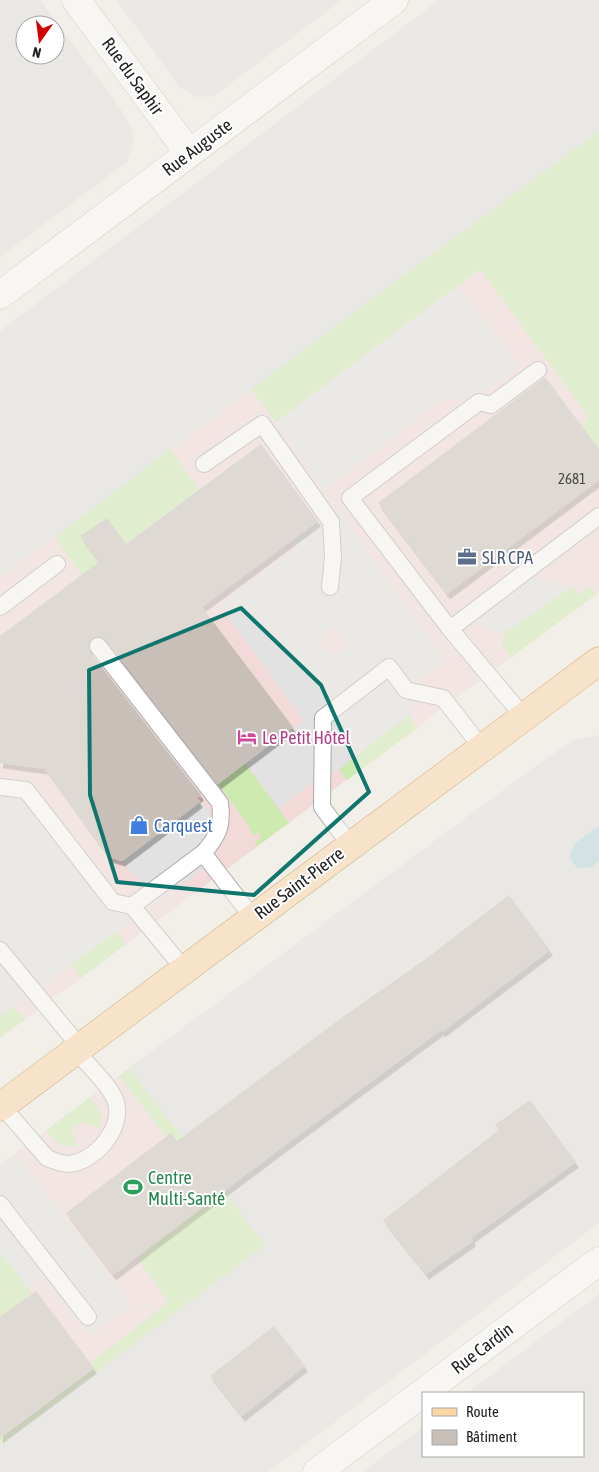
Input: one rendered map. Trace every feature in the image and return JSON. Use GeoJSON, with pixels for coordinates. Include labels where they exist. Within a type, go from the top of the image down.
{"type":"FeatureCollection","features":[{"type":"Feature","properties":{"kind":"main road","name":"Rue Saint-Pierre"},"geometry":{"type":"LineString","coordinates":[[1,1106],[599,661]]}},
{"type":"Feature","properties":{"kind":"street","name":"Rue du Saphir"},"geometry":{"type":"LineString","coordinates":[[76,0],[189,153]]}},
{"type":"Feature","properties":{"kind":"street","name":"Rue Auguste"},"geometry":{"type":"LineString","coordinates":[[0,295],[394,0]]}},
{"type":"Feature","properties":{"kind":"street","name":"Rue Cardin"},"geometry":{"type":"LineString","coordinates":[[424,1392],[599,1261]]}},
{"type":"Feature","properties":{"kind":"street","name":"Rue Cardin"},"geometry":{"type":"LineString","coordinates":[[317,1472],[422,1393]]}},
{"type":"Feature","properties":{"kind":"lane"},"geometry":{"type":"LineString","coordinates":[[523,716],[450,628],[350,498],[479,402],[491,405],[538,370]]}},
{"type":"Feature","properties":{"kind":"lane"},"geometry":{"type":"LineString","coordinates":[[204,464],[262,424],[331,522],[333,557],[330,587]]}},
{"type":"Feature","properties":{"kind":"lane"},"geometry":{"type":"LineString","coordinates":[[450,628],[599,516]]}},
{"type":"Feature","properties":{"kind":"lane"},"geometry":{"type":"LineString","coordinates":[[0,607],[56,564]]}},
{"type":"Feature","properties":{"kind":"lane"},"geometry":{"type":"LineString","coordinates":[[98,646],[220,803],[219,831],[203,853],[132,906]]}},
{"type":"Feature","properties":{"kind":"lane"},"geometry":{"type":"LineString","coordinates":[[350,845],[322,807],[323,718],[388,667],[406,690],[443,698],[482,748]]}},
{"type":"Feature","properties":{"kind":"lane"},"geometry":{"type":"LineString","coordinates":[[0,787],[26,790],[113,902],[132,906],[184,969]]}},
{"type":"Feature","properties":{"kind":"lane"},"geometry":{"type":"LineString","coordinates":[[203,853],[253,918]]}},
{"type":"Feature","properties":{"kind":"lane"},"geometry":{"type":"LineString","coordinates":[[1,1106],[47,1158],[55,1162],[70,1164],[88,1157],[102,1146],[113,1131],[118,1116],[112,1092],[2,955]]}},
{"type":"Feature","properties":{"kind":"lane"},"geometry":{"type":"LineString","coordinates":[[0,1204],[88,1317]]}},
{"type":"Feature","properties":{"kind":"highlighted area"},"geometry":{"type":"Polygon","coordinates":[[[241,608],[321,685],[369,792],[254,895],[117,882],[90,795],[89,670],[241,608]]]}},
{"type":"Feature","properties":{"kind":"shaded area"},"geometry":{"type":"Polygon","coordinates":[[[0,0],[40,0],[51,15],[15,15],[15,65],[65,65],[65,34],[120,108],[133,132],[132,147],[127,162],[0,257],[0,0]]]}},
{"type":"Feature","properties":{"kind":"shaded area"},"geometry":{"type":"Polygon","coordinates":[[[116,0],[342,0],[214,96],[196,97],[180,87],[116,0]]]}},
{"type":"Feature","properties":{"kind":"shaded area"},"geometry":{"type":"Polygon","coordinates":[[[439,0],[599,0],[599,131],[0,577],[0,331],[439,0]]]}},
{"type":"Feature","properties":{"kind":"shaded area"},"geometry":{"type":"Polygon","coordinates":[[[457,237],[599,431],[599,592],[0,1038],[0,577],[457,237]]]}},
{"type":"Feature","properties":{"kind":"shaded area"},"geometry":{"type":"Polygon","coordinates":[[[457,286],[520,366],[475,398],[443,400],[323,491],[276,422],[457,286]]]}},
{"type":"Feature","properties":{"kind":"shaded area"},"geometry":{"type":"Polygon","coordinates":[[[337,509],[445,661],[419,679],[409,715],[339,769],[322,775],[279,808],[245,763],[304,721],[219,604],[299,546],[293,539],[337,509]],[[330,628],[323,633],[321,645],[327,652],[339,653],[346,647],[346,634],[339,629],[330,628]]]}},
{"type":"Feature","properties":{"kind":"shaded area"},"geometry":{"type":"Polygon","coordinates":[[[521,575],[572,587],[504,633],[462,619],[521,575]]]}},
{"type":"Feature","properties":{"kind":"shaded area"},"geometry":{"type":"Polygon","coordinates":[[[599,735],[599,1223],[268,1472],[0,1472],[0,1445],[265,1245],[129,1068],[537,765],[574,740],[599,735]]]}},
{"type":"Feature","properties":{"kind":"shaded area"},"geometry":{"type":"Polygon","coordinates":[[[0,787],[26,790],[113,902],[149,893],[122,861],[200,802],[220,826],[213,842],[211,863],[0,1016],[0,787]]]}},
{"type":"Feature","properties":{"kind":"shaded area"},"geometry":{"type":"Polygon","coordinates":[[[471,815],[477,823],[521,815],[545,843],[510,849],[493,872],[486,896],[473,906],[428,846],[471,815]]]}},
{"type":"Feature","properties":{"kind":"shaded area"},"geometry":{"type":"Polygon","coordinates":[[[348,905],[353,910],[379,912],[410,950],[400,958],[378,958],[359,973],[352,997],[343,1002],[295,945],[348,905]]]}},
{"type":"Feature","properties":{"kind":"shaded area"},"geometry":{"type":"Polygon","coordinates":[[[231,993],[276,1051],[269,1056],[243,1057],[225,1071],[216,1097],[209,1102],[163,1042],[231,993]]]}},
{"type":"Feature","properties":{"kind":"shaded area"},"geometry":{"type":"Polygon","coordinates":[[[479,1044],[500,1070],[429,1122],[408,1098],[425,1059],[447,1046],[479,1044]]]}},
{"type":"Feature","properties":{"kind":"shaded area"},"geometry":{"type":"Polygon","coordinates":[[[129,1068],[265,1245],[0,1445],[0,1165],[129,1068]]]}},
{"type":"Feature","properties":{"kind":"shaded area"},"geometry":{"type":"Polygon","coordinates":[[[344,1144],[365,1170],[296,1219],[276,1195],[288,1159],[306,1145],[344,1144]]]}},
{"type":"Feature","properties":{"kind":"shaded area"},"geometry":{"type":"Polygon","coordinates":[[[16,1154],[132,1305],[90,1337],[43,1277],[27,1287],[0,1251],[0,1165],[16,1154]]]}},
{"type":"Feature","properties":{"kind":"shaded area"},"geometry":{"type":"Polygon","coordinates":[[[599,1160],[599,1223],[596,1225],[565,1185],[599,1160]]]}},
{"type":"Feature","properties":{"kind":"shaded area"},"geometry":{"type":"Polygon","coordinates":[[[501,1210],[516,1229],[533,1214],[561,1251],[500,1298],[463,1249],[467,1245],[468,1234],[501,1210]]]}},
{"type":"Feature","properties":{"kind":"shaded area"},"geometry":{"type":"Polygon","coordinates":[[[599,1294],[599,1472],[362,1472],[422,1428],[422,1457],[584,1457],[584,1392],[468,1392],[599,1294]]]}},
{"type":"Feature","properties":{"kind":"shaded area"},"geometry":{"type":"Polygon","coordinates":[[[331,1359],[361,1402],[317,1435],[286,1392],[331,1359]]]}},
{"type":"Feature","properties":{"kind":"green space"},"geometry":{"type":"Polygon","coordinates":[[[599,131],[599,449],[581,425],[589,418],[480,269],[276,422],[251,389],[599,131]]]}},
{"type":"Feature","properties":{"kind":"green space"},"geometry":{"type":"Polygon","coordinates":[[[170,449],[199,490],[83,577],[55,537],[170,449]],[[107,518],[81,536],[91,552],[118,533],[107,518]]]}},
{"type":"Feature","properties":{"kind":"green space"},"geometry":{"type":"Polygon","coordinates":[[[590,586],[597,594],[511,657],[502,646],[504,633],[572,587],[577,595],[590,586]]]}},
{"type":"Feature","properties":{"kind":"green space"},"geometry":{"type":"Polygon","coordinates":[[[409,715],[417,728],[347,780],[339,769],[409,715]]]}},
{"type":"Feature","properties":{"kind":"green space"},"geometry":{"type":"Polygon","coordinates":[[[245,763],[289,823],[256,847],[255,842],[260,839],[259,833],[252,835],[249,826],[218,784],[245,763]]]}},
{"type":"Feature","properties":{"kind":"green space"},"geometry":{"type":"Polygon","coordinates":[[[116,931],[126,944],[81,978],[71,964],[116,931]]]}},
{"type":"Feature","properties":{"kind":"green space"},"geometry":{"type":"Polygon","coordinates":[[[12,1007],[25,1019],[0,1038],[0,1016],[12,1007]]]}},
{"type":"Feature","properties":{"kind":"green space"},"geometry":{"type":"Polygon","coordinates":[[[129,1068],[265,1245],[0,1445],[0,1438],[94,1369],[90,1363],[168,1302],[137,1257],[171,1133],[166,1137],[119,1076],[129,1068]]]}},
{"type":"Feature","properties":{"kind":"green space"},"geometry":{"type":"Polygon","coordinates":[[[90,1097],[103,1115],[100,1129],[84,1122],[75,1127],[72,1135],[78,1146],[63,1146],[46,1130],[90,1097]]]}},
{"type":"Feature","properties":{"kind":"green space"},"geometry":{"type":"Polygon","coordinates":[[[0,1251],[32,1293],[0,1317],[0,1251]]]}},
{"type":"Feature","properties":{"kind":"water"},"geometry":{"type":"Polygon","coordinates":[[[599,826],[599,861],[592,867],[577,868],[569,857],[575,843],[599,826]]]}},
{"type":"Feature","properties":{"kind":"building"},"geometry":{"type":"Polygon","coordinates":[[[545,377],[599,449],[599,480],[447,594],[378,503],[545,377]]]}},
{"type":"Feature","properties":{"kind":"building"},"geometry":{"type":"Polygon","coordinates":[[[261,444],[318,521],[202,607],[293,727],[218,784],[106,640],[101,637],[92,638],[89,643],[90,652],[201,795],[197,798],[200,802],[122,861],[109,857],[45,769],[0,763],[0,636],[99,562],[80,536],[107,518],[126,544],[261,444]]]}},
{"type":"Feature","properties":{"kind":"building"},"geometry":{"type":"Polygon","coordinates":[[[509,895],[550,950],[113,1275],[66,1213],[171,1133],[177,1141],[344,1016],[423,961],[509,895]]]}},
{"type":"Feature","properties":{"kind":"building"},"geometry":{"type":"Polygon","coordinates":[[[530,1100],[576,1162],[471,1238],[473,1241],[426,1274],[383,1220],[499,1130],[495,1125],[530,1100]]]}},
{"type":"Feature","properties":{"kind":"building"},"geometry":{"type":"Polygon","coordinates":[[[36,1291],[94,1368],[0,1438],[0,1317],[36,1291]]]}},
{"type":"Feature","properties":{"kind":"building"},"geometry":{"type":"Polygon","coordinates":[[[274,1326],[305,1366],[242,1416],[210,1376],[274,1326]]]}},
{"type":"Feature","properties":{"kind":"place","name":"SLR CPA"},"geometry":{"type":"Point","coordinates":[467,557]}},
{"type":"Feature","properties":{"kind":"place","name":"Le Petit Hôtel"},"geometry":{"type":"Point","coordinates":[247,737]}},
{"type":"Feature","properties":{"kind":"place","name":"Carquest"},"geometry":{"type":"Point","coordinates":[139,825]}},
{"type":"Feature","properties":{"kind":"place","name":"Centre Multi-Santé"},"geometry":{"type":"Point","coordinates":[133,1187]}}]}
